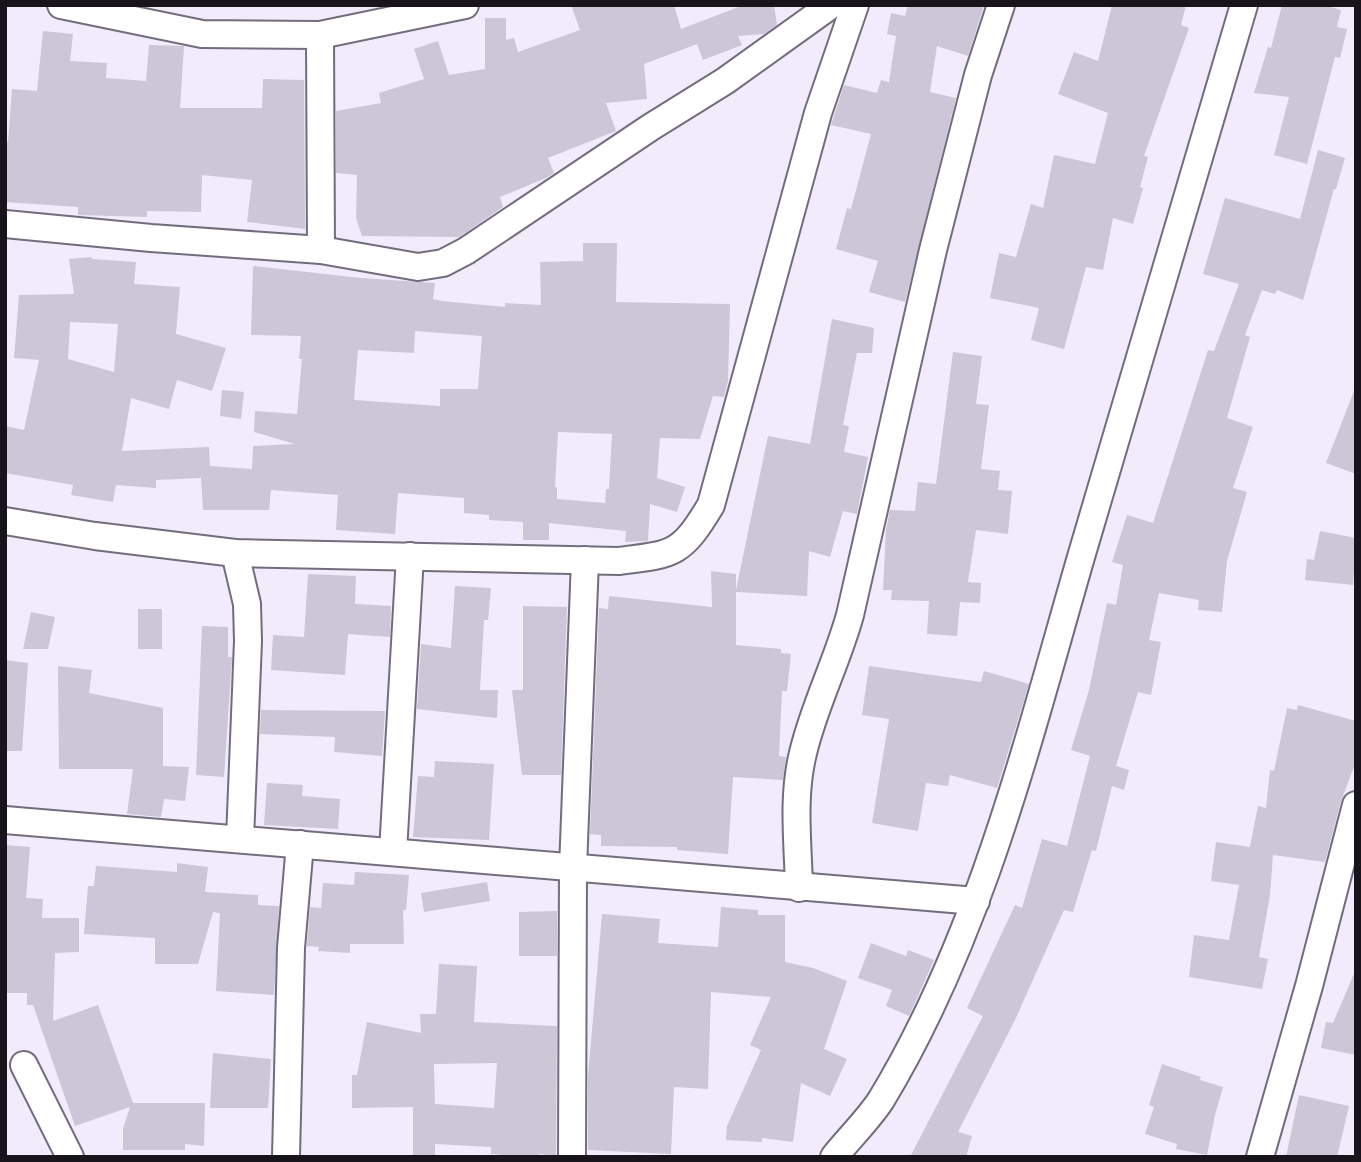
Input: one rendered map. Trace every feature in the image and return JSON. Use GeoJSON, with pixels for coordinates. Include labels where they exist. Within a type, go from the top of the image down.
{"type":"FeatureCollection","features":[{"type":"Feature","properties":{"kind":"street"},"geometry":{"type":"LineString","coordinates":[[61,5],[202,34],[320,35],[465,5]]}},
{"type":"Feature","properties":{"kind":"street"},"geometry":{"type":"LineString","coordinates":[[5,224],[321,250],[418,267],[443,263],[725,80],[831,5]]}},
{"type":"Feature","properties":{"kind":"street"},"geometry":{"type":"LineString","coordinates":[[5,521],[95,536],[235,553],[619,561],[674,551],[694,534],[711,505],[818,113],[855,5]]}},
{"type":"Feature","properties":{"kind":"street"},"geometry":{"type":"LineString","coordinates":[[800,888],[796,798],[802,756],[814,712],[840,652],[850,615],[933,250],[978,75],[1000,5]]}},
{"type":"Feature","properties":{"kind":"street"},"geometry":{"type":"LineString","coordinates":[[834,1157],[879,1102],[929,1010],[976,901],[1033,724],[1244,5]]}},
{"type":"Feature","properties":{"kind":"street"},"geometry":{"type":"LineString","coordinates":[[320,35],[321,250]]}},
{"type":"Feature","properties":{"kind":"street"},"geometry":{"type":"LineString","coordinates":[[235,553],[247,604],[248,640],[240,839]]}},
{"type":"Feature","properties":{"kind":"street"},"geometry":{"type":"LineString","coordinates":[[393,852],[410,556]]}},
{"type":"Feature","properties":{"kind":"street"},"geometry":{"type":"LineString","coordinates":[[572,1157],[573,868],[585,560]]}},
{"type":"Feature","properties":{"kind":"street"},"geometry":{"type":"LineString","coordinates":[[1260,1157],[1309,986],[1356,806]]}},
{"type":"Feature","properties":{"kind":"street"},"geometry":{"type":"LineString","coordinates":[[5,820],[976,901]]}},
{"type":"Feature","properties":{"kind":"street"},"geometry":{"type":"LineString","coordinates":[[286,1157],[291,948],[300,844]]}},
{"type":"Feature","properties":{"kind":"street"},"geometry":{"type":"LineString","coordinates":[[24,1065],[70,1157]]}},
{"type":"Feature","properties":{"kind":"building"},"geometry":{"type":"Polygon","coordinates":[[[571,5],[674,5],[681,29],[744,5],[774,5],[777,25],[764,34],[738,36],[742,45],[703,60],[697,44],[644,64],[647,99],[606,103],[616,131],[548,158],[554,173],[500,197],[503,207],[459,237],[362,236],[356,218],[357,175],[336,173],[336,111],[381,103],[379,93],[424,79],[414,49],[438,41],[449,75],[485,69],[485,18],[506,18],[506,40],[514,38],[518,52],[580,30],[571,5]]]}},
{"type":"Feature","properties":{"kind":"building"},"geometry":{"type":"Polygon","coordinates":[[[908,5],[984,5],[968,56],[937,46],[930,92],[956,98],[905,302],[869,292],[878,261],[836,249],[847,208],[851,209],[871,134],[831,125],[844,85],[877,93],[881,80],[889,82],[896,36],[887,34],[891,13],[905,16],[908,5]]]}},
{"type":"Feature","properties":{"kind":"building"},"geometry":{"type":"Polygon","coordinates":[[[1112,5],[1186,5],[1181,25],[1189,28],[1144,156],[1148,157],[1140,187],[1143,188],[1133,224],[1113,218],[1103,270],[1086,267],[1064,349],[1031,340],[1039,308],[990,298],[999,253],[1016,257],[1031,204],[1043,208],[1054,155],[1095,164],[1108,113],[1058,94],[1074,52],[1098,61],[1112,5]]]}},
{"type":"Feature","properties":{"kind":"building"},"geometry":{"type":"Polygon","coordinates":[[[1282,5],[1324,5],[1341,10],[1337,27],[1347,29],[1340,58],[1335,57],[1307,164],[1274,155],[1289,97],[1254,93],[1268,47],[1271,48],[1282,5]]]}},
{"type":"Feature","properties":{"kind":"building"},"geometry":{"type":"Polygon","coordinates":[[[43,31],[73,34],[70,61],[107,63],[106,78],[146,81],[149,45],[184,46],[180,108],[262,108],[263,79],[304,80],[305,229],[247,222],[252,180],[202,175],[201,212],[147,211],[147,217],[78,215],[78,207],[5,202],[5,142],[8,142],[12,89],[37,91],[43,31]]]}},
{"type":"Feature","properties":{"kind":"building"},"geometry":{"type":"Polygon","coordinates":[[[1318,150],[1345,158],[1303,300],[1277,290],[1275,294],[1262,290],[1245,335],[1250,337],[1227,418],[1253,427],[1233,488],[1247,492],[1227,561],[1222,612],[1198,610],[1199,600],[1159,593],[1149,640],[1161,642],[1151,695],[1138,692],[1116,766],[1129,770],[1124,790],[1112,786],[1096,851],[1092,850],[1073,912],[1064,910],[1015,1020],[958,1132],[972,1136],[966,1157],[910,1157],[983,1016],[967,1008],[1015,905],[1022,908],[1042,839],[1067,846],[1090,756],[1071,750],[1089,690],[1107,603],[1116,605],[1123,565],[1112,562],[1127,515],[1153,523],[1208,350],[1214,351],[1239,284],[1203,274],[1225,198],[1300,219],[1318,150]]]}},
{"type":"Feature","properties":{"kind":"building"},"geometry":{"type":"Polygon","coordinates":[[[583,243],[617,243],[616,302],[730,304],[728,381],[724,397],[713,396],[700,439],[660,438],[657,478],[685,487],[677,512],[650,504],[648,541],[625,542],[626,531],[549,523],[549,540],[523,540],[523,522],[489,520],[489,515],[464,513],[464,498],[398,493],[395,534],[336,530],[338,495],[271,490],[269,510],[203,510],[201,478],[156,480],[156,488],[116,485],[113,502],[71,495],[73,485],[5,473],[5,426],[24,430],[39,360],[14,358],[19,295],[74,294],[69,259],[92,257],[136,262],[134,284],[180,287],[176,334],[226,348],[212,391],[177,380],[169,409],[131,398],[122,451],[209,447],[210,466],[252,469],[253,446],[295,444],[254,432],[255,411],[297,414],[302,359],[299,359],[301,336],[251,335],[253,266],[435,283],[433,299],[505,307],[505,303],[541,305],[540,262],[583,261],[583,243]],[[70,322],[68,359],[114,372],[118,324],[70,322]],[[415,331],[414,353],[358,350],[354,400],[440,406],[440,389],[478,389],[482,336],[415,331]],[[558,432],[555,487],[557,499],[605,503],[606,489],[609,489],[612,434],[558,432]]]}},
{"type":"Feature","properties":{"kind":"building"},"geometry":{"type":"Polygon","coordinates":[[[832,319],[874,328],[872,353],[857,353],[843,425],[849,426],[844,452],[868,457],[857,514],[843,511],[830,557],[809,551],[807,596],[736,592],[736,645],[781,649],[781,653],[791,654],[787,691],[782,691],[779,756],[786,757],[783,780],[733,777],[728,854],[677,850],[677,847],[601,846],[601,835],[590,834],[599,608],[608,609],[609,596],[712,607],[711,571],[736,574],[736,590],[768,436],[810,444],[832,319]]]}},
{"type":"Feature","properties":{"kind":"building"},"geometry":{"type":"Polygon","coordinates":[[[953,352],[982,356],[976,404],[989,405],[981,469],[1000,471],[998,490],[1012,491],[1008,534],[976,530],[968,582],[981,583],[980,603],[960,602],[957,636],[927,634],[929,601],[891,600],[892,590],[883,590],[886,530],[890,510],[915,511],[918,482],[936,484],[953,352]]]}},
{"type":"Feature","properties":{"kind":"building"},"geometry":{"type":"Polygon","coordinates":[[[222,390],[244,392],[241,419],[220,416],[222,390]]]}},
{"type":"Feature","properties":{"kind":"building"},"geometry":{"type":"Polygon","coordinates":[[[1356,391],[1356,474],[1326,463],[1356,391]]]}},
{"type":"Feature","properties":{"kind":"building"},"geometry":{"type":"Polygon","coordinates":[[[1320,531],[1356,538],[1353,585],[1305,580],[1307,559],[1314,560],[1320,531]]]}},
{"type":"Feature","properties":{"kind":"building"},"geometry":{"type":"Polygon","coordinates":[[[308,574],[356,576],[355,604],[391,606],[390,637],[348,634],[345,675],[271,670],[273,635],[304,637],[308,574]]]}},
{"type":"Feature","properties":{"kind":"building"},"geometry":{"type":"Polygon","coordinates":[[[455,586],[491,588],[488,620],[484,620],[480,690],[498,690],[497,718],[417,709],[421,644],[451,648],[455,586]]]}},
{"type":"Feature","properties":{"kind":"building"},"geometry":{"type":"Polygon","coordinates":[[[523,606],[567,607],[561,775],[522,775],[512,690],[523,690],[523,606]]]}},
{"type":"Feature","properties":{"kind":"building"},"geometry":{"type":"Polygon","coordinates":[[[138,609],[162,609],[162,649],[138,649],[138,609]]]}},
{"type":"Feature","properties":{"kind":"building"},"geometry":{"type":"Polygon","coordinates":[[[31,612],[55,617],[48,649],[23,649],[31,612]]]}},
{"type":"Feature","properties":{"kind":"building"},"geometry":{"type":"Polygon","coordinates":[[[202,626],[228,627],[228,657],[232,657],[224,777],[196,775],[202,626]]]}},
{"type":"Feature","properties":{"kind":"building"},"geometry":{"type":"Polygon","coordinates":[[[5,660],[28,663],[22,751],[5,751],[5,660]]]}},
{"type":"Feature","properties":{"kind":"building"},"geometry":{"type":"Polygon","coordinates":[[[58,666],[92,670],[89,693],[163,708],[163,766],[189,767],[185,801],[164,799],[161,817],[127,814],[133,769],[59,769],[58,666]]]}},
{"type":"Feature","properties":{"kind":"building"},"geometry":{"type":"Polygon","coordinates":[[[869,666],[981,682],[984,671],[1029,684],[997,788],[950,775],[948,786],[926,783],[918,831],[872,823],[889,719],[862,715],[869,666]]]}},
{"type":"Feature","properties":{"kind":"building"},"geometry":{"type":"Polygon","coordinates":[[[1298,705],[1356,721],[1356,761],[1340,804],[1325,862],[1273,855],[1270,895],[1259,957],[1268,959],[1262,989],[1189,977],[1194,935],[1229,940],[1239,885],[1211,881],[1216,842],[1250,847],[1258,806],[1266,808],[1270,770],[1274,771],[1287,708],[1297,710],[1298,705]]]}},
{"type":"Feature","properties":{"kind":"building"},"geometry":{"type":"Polygon","coordinates":[[[261,710],[385,711],[382,756],[334,752],[335,737],[260,734],[261,710]]]}},
{"type":"Feature","properties":{"kind":"building"},"geometry":{"type":"Polygon","coordinates":[[[435,761],[494,764],[489,840],[413,837],[418,776],[434,777],[435,761]]]}},
{"type":"Feature","properties":{"kind":"building"},"geometry":{"type":"Polygon","coordinates":[[[267,783],[303,785],[302,796],[340,799],[338,829],[264,825],[267,783]]]}},
{"type":"Feature","properties":{"kind":"building"},"geometry":{"type":"Polygon","coordinates":[[[5,845],[30,847],[26,898],[43,899],[42,918],[79,918],[79,952],[55,953],[53,1021],[98,1005],[133,1103],[205,1103],[204,1146],[185,1144],[185,1150],[123,1150],[123,1129],[130,1107],[75,1126],[33,1005],[27,1005],[27,993],[5,993],[5,845]]]}},
{"type":"Feature","properties":{"kind":"building"},"geometry":{"type":"Polygon","coordinates":[[[177,863],[208,867],[205,892],[258,895],[258,905],[279,906],[274,995],[216,991],[220,913],[213,912],[198,964],[155,964],[155,938],[84,934],[88,886],[94,886],[96,866],[177,872],[177,863]]]}},
{"type":"Feature","properties":{"kind":"building"},"geometry":{"type":"Polygon","coordinates":[[[355,872],[409,875],[406,910],[403,910],[404,944],[350,944],[350,953],[318,951],[319,947],[307,946],[310,907],[321,908],[323,883],[354,885],[355,872]]]}},
{"type":"Feature","properties":{"kind":"building"},"geometry":{"type":"Polygon","coordinates":[[[487,882],[490,901],[424,912],[421,893],[487,882]]]}},
{"type":"Feature","properties":{"kind":"building"},"geometry":{"type":"Polygon","coordinates":[[[721,907],[758,910],[758,915],[785,915],[785,962],[813,968],[847,981],[824,1049],[847,1059],[830,1096],[801,1083],[793,1142],[762,1138],[762,1142],[726,1140],[727,1126],[761,1050],[750,1045],[771,997],[711,992],[708,1089],[674,1087],[671,1154],[588,1150],[588,1077],[602,914],[660,919],[658,943],[718,947],[721,907]]]}},
{"type":"Feature","properties":{"kind":"building"},"geometry":{"type":"Polygon","coordinates":[[[557,911],[557,956],[519,956],[519,912],[557,911]]]}},
{"type":"Feature","properties":{"kind":"building"},"geometry":{"type":"Polygon","coordinates":[[[871,943],[906,956],[908,950],[934,960],[909,1016],[886,1006],[892,990],[858,978],[871,943]]]}},
{"type":"Feature","properties":{"kind":"building"},"geometry":{"type":"Polygon","coordinates":[[[439,964],[477,966],[474,1022],[557,1026],[556,1156],[491,1154],[491,1147],[435,1144],[435,1157],[413,1157],[413,1107],[352,1108],[352,1075],[357,1075],[367,1022],[421,1033],[420,1014],[436,1014],[439,964]],[[497,1063],[434,1064],[435,1104],[494,1108],[497,1063]]]}},
{"type":"Feature","properties":{"kind":"building"},"geometry":{"type":"Polygon","coordinates":[[[1356,969],[1356,1055],[1321,1048],[1326,1022],[1333,1023],[1356,969]]]}},
{"type":"Feature","properties":{"kind":"building"},"geometry":{"type":"Polygon","coordinates":[[[213,1053],[271,1059],[268,1108],[210,1108],[213,1053]]]}},
{"type":"Feature","properties":{"kind":"building"},"geometry":{"type":"Polygon","coordinates":[[[1162,1064],[1223,1087],[1207,1155],[1176,1149],[1177,1144],[1145,1134],[1154,1107],[1149,1105],[1162,1064]]]}},
{"type":"Feature","properties":{"kind":"building"},"geometry":{"type":"Polygon","coordinates":[[[1299,1095],[1349,1106],[1337,1157],[1286,1157],[1299,1095]]]}}]}
